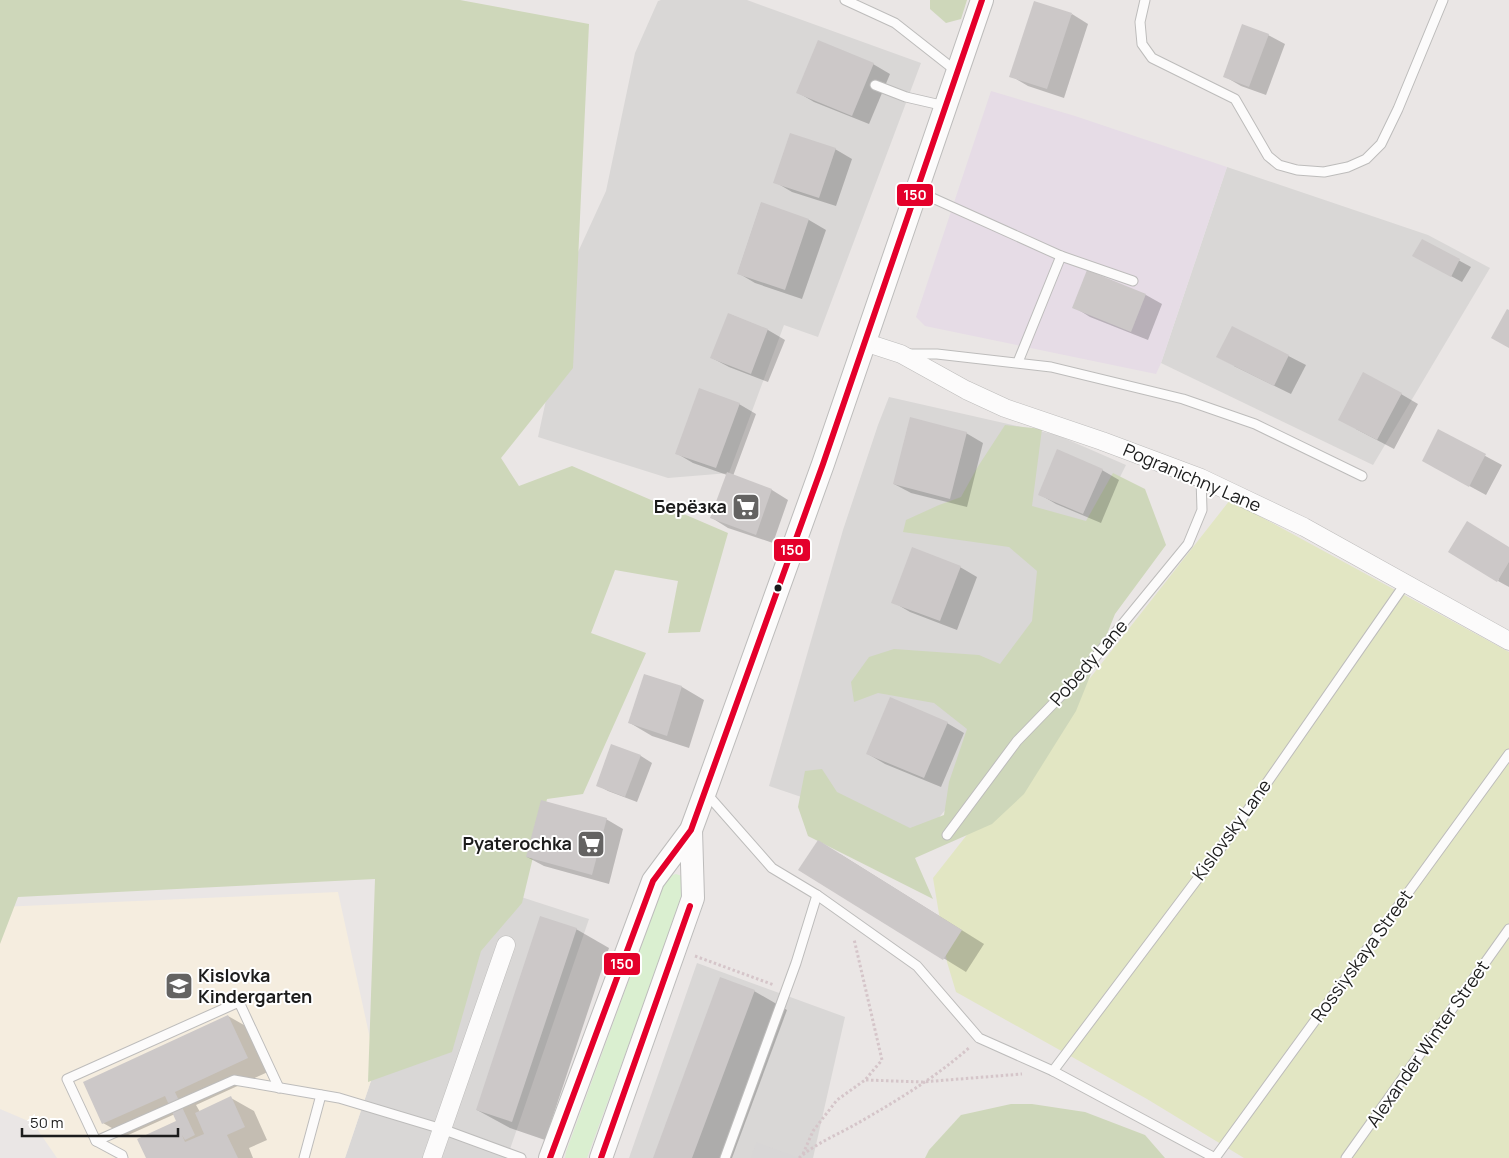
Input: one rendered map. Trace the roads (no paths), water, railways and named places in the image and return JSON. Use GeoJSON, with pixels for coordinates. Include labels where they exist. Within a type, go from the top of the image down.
{"type":"FeatureCollection","features":[{"type":"Feature","properties":{"kind":"street"},"geometry":{"type":"LineString","coordinates":[[550,1158],[652,881],[691,830],[812,497],[982,0]]}},
{"type":"Feature","properties":{"kind":"street","name":"Pogranichny Lane"},"geometry":{"type":"LineString","coordinates":[[864,342],[901,354],[966,390],[1005,408],[1201,478],[1304,527],[1509,641]]}},
{"type":"Feature","properties":{"kind":"street"},"geometry":{"type":"LineString","coordinates":[[601,1158],[693,898],[691,830]]}},
{"type":"Feature","properties":{"kind":"street"},"geometry":{"type":"LineString","coordinates":[[432,1158],[506,945]]}},
{"type":"Feature","properties":{"kind":"lane"},"geometry":{"type":"LineString","coordinates":[[846,0],[895,23],[957,72]]}},
{"type":"Feature","properties":{"kind":"lane"},"geometry":{"type":"LineString","coordinates":[[1145,0],[1140,22],[1142,44],[1152,58],[1235,100],[1268,156],[1280,165],[1297,170],[1324,172],[1348,167],[1366,159],[1381,144],[1398,109],[1444,0]]}},
{"type":"Feature","properties":{"kind":"lane"},"geometry":{"type":"LineString","coordinates":[[875,85],[906,97],[946,106]]}},
{"type":"Feature","properties":{"kind":"lane"},"geometry":{"type":"LineString","coordinates":[[917,191],[1060,256],[1133,281]]}},
{"type":"Feature","properties":{"kind":"lane"},"geometry":{"type":"LineString","coordinates":[[1018,362],[1060,256]]}},
{"type":"Feature","properties":{"kind":"lane"},"geometry":{"type":"LineString","coordinates":[[901,354],[937,354],[1051,367],[1183,399],[1255,424],[1362,476]]}},
{"type":"Feature","properties":{"kind":"lane","name":"Pobedy Lane"},"geometry":{"type":"LineString","coordinates":[[947,835],[1017,741],[1079,677],[1188,544],[1202,510],[1201,478]]}},
{"type":"Feature","properties":{"kind":"lane","name":"Kislovsky Lane"},"geometry":{"type":"LineString","coordinates":[[1053,1071],[1232,833],[1404,584]]}},
{"type":"Feature","properties":{"kind":"lane","name":"Rossiyskaya Street"},"geometry":{"type":"LineString","coordinates":[[1215,1158],[1509,754]]}},
{"type":"Feature","properties":{"kind":"lane"},"geometry":{"type":"LineString","coordinates":[[705,792],[772,868],[817,895],[917,966],[979,1038],[1053,1071],[1215,1158]]}},
{"type":"Feature","properties":{"kind":"lane"},"geometry":{"type":"LineString","coordinates":[[726,1158],[786,990],[817,895]]}},
{"type":"Feature","properties":{"kind":"lane","name":"Alexander Winter Street"},"geometry":{"type":"LineString","coordinates":[[1346,1158],[1509,930]]}},
{"type":"Feature","properties":{"kind":"lane"},"geometry":{"type":"LineString","coordinates":[[123,1158],[96,1141],[67,1079],[240,1002],[279,1088]]}},
{"type":"Feature","properties":{"kind":"lane"},"geometry":{"type":"LineString","coordinates":[[96,1141],[234,1080],[340,1098],[442,1129],[521,1158]]}},
{"type":"Feature","properties":{"kind":"lane"},"geometry":{"type":"LineString","coordinates":[[304,1158],[321,1095]]}},
{"type":"Feature","properties":{"kind":"place","name":"Берёзка"},"geometry":{"type":"Point","coordinates":[746,507]}},
{"type":"Feature","properties":{"kind":"place","name":"Pyaterochka"},"geometry":{"type":"Point","coordinates":[591,844]}},
{"type":"Feature","properties":{"kind":"place","name":"Kislovka Kindergarten"},"geometry":{"type":"Point","coordinates":[179,986]}}]}
